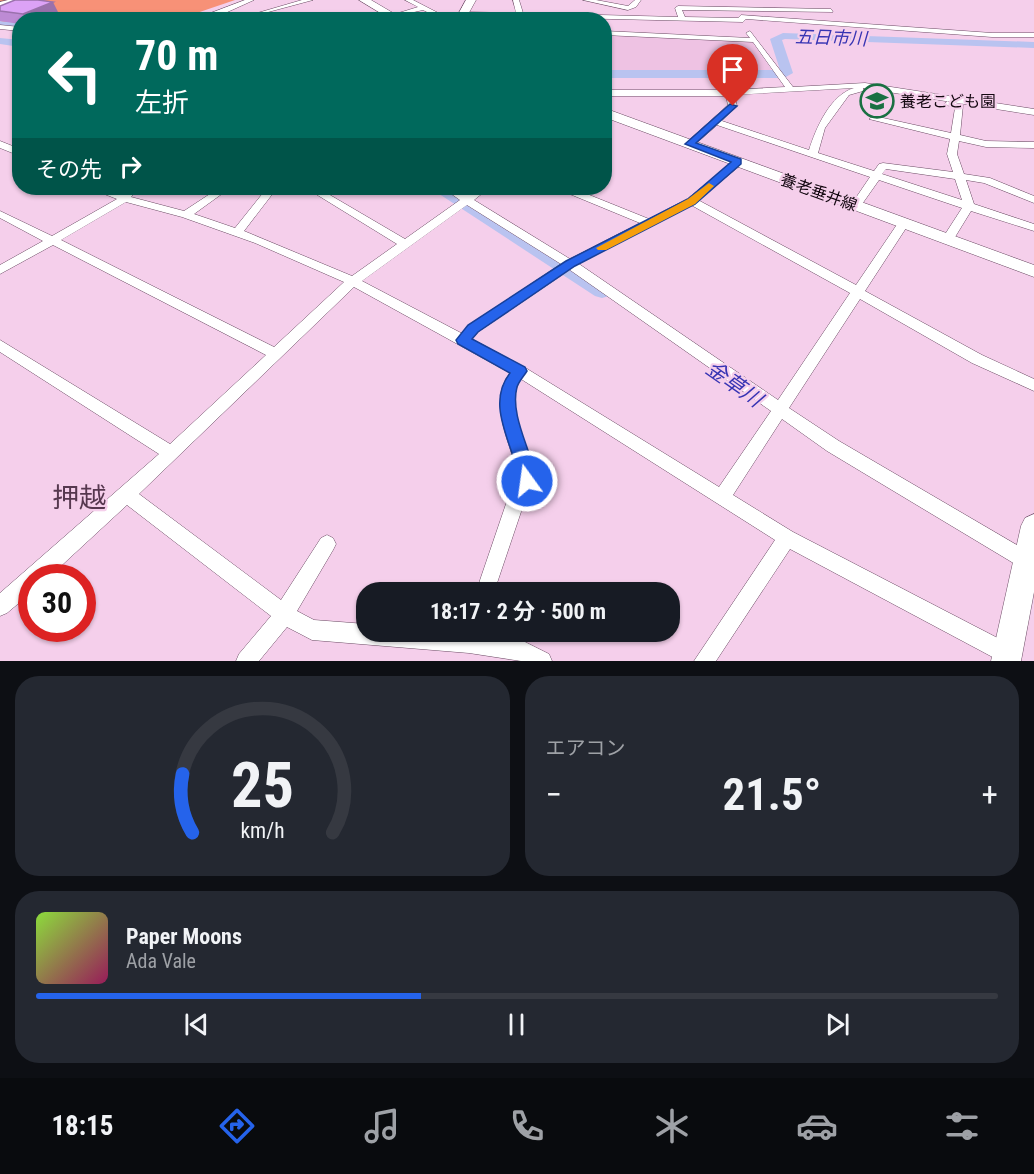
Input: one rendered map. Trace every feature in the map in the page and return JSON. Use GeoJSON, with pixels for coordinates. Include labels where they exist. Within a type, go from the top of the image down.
{"type":"FeatureCollection","features":[{"type":"Feature","properties":{"kind":"main road"},"geometry":{"type":"LineString","coordinates":[[363,0],[386,12]]}},
{"type":"Feature","properties":{"kind":"main road","name":"養老垂井線"},"geometry":{"type":"LineString","coordinates":[[612,115],[1034,271]]}},
{"type":"Feature","properties":{"kind":"main road"},"geometry":{"type":"LineString","coordinates":[[1011,659],[1025,565],[1034,526]]}},
{"type":"Feature","properties":{"kind":"street"},"geometry":{"type":"LineString","coordinates":[[0,4],[15,0]]}},
{"type":"Feature","properties":{"kind":"street"},"geometry":{"type":"LineString","coordinates":[[218,12],[251,0]]}},
{"type":"Feature","properties":{"kind":"street"},"geometry":{"type":"LineString","coordinates":[[280,0],[289,6]]}},
{"type":"Feature","properties":{"kind":"street"},"geometry":{"type":"LineString","coordinates":[[266,12],[308,0]]}},
{"type":"Feature","properties":{"kind":"street"},"geometry":{"type":"LineString","coordinates":[[408,0],[432,12]]}},
{"type":"Feature","properties":{"kind":"street"},"geometry":{"type":"LineString","coordinates":[[586,0],[628,8],[634,6],[638,0]]}},
{"type":"Feature","properties":{"kind":"street"},"geometry":{"type":"LineString","coordinates":[[731,0],[755,40],[791,90]]}},
{"type":"Feature","properties":{"kind":"street"},"geometry":{"type":"LineString","coordinates":[[239,4],[250,12]]}},
{"type":"Feature","properties":{"kind":"street"},"geometry":{"type":"LineString","coordinates":[[413,12],[423,8]]}},
{"type":"Feature","properties":{"kind":"street"},"geometry":{"type":"LineString","coordinates":[[682,19],[678,8],[831,11]]}},
{"type":"Feature","properties":{"kind":"street"},"geometry":{"type":"LineString","coordinates":[[612,17],[742,19],[992,35],[1034,35]]}},
{"type":"Feature","properties":{"kind":"street"},"geometry":{"type":"LineString","coordinates":[[612,33],[755,40]]}},
{"type":"Feature","properties":{"kind":"street"},"geometry":{"type":"LineString","coordinates":[[612,93],[729,93],[851,85],[883,87],[1034,112]]}},
{"type":"Feature","properties":{"kind":"street"},"geometry":{"type":"LineString","coordinates":[[813,154],[820,128],[846,93],[851,90],[883,87]]}},
{"type":"Feature","properties":{"kind":"street"},"geometry":{"type":"LineString","coordinates":[[895,89],[905,94],[960,106],[952,154],[969,205],[948,239]]}},
{"type":"Feature","properties":{"kind":"street"},"geometry":{"type":"LineString","coordinates":[[690,144],[733,106],[729,93]]}},
{"type":"Feature","properties":{"kind":"street"},"geometry":{"type":"LineString","coordinates":[[874,119],[986,144],[1034,145]]}},
{"type":"Feature","properties":{"kind":"street"},"geometry":{"type":"LineString","coordinates":[[716,122],[1034,228]]}},
{"type":"Feature","properties":{"kind":"street"},"geometry":{"type":"LineString","coordinates":[[463,340],[473,329],[570,264],[691,201],[738,162]]}},
{"type":"Feature","properties":{"kind":"street"},"geometry":{"type":"LineString","coordinates":[[856,205],[883,166],[986,180],[1034,200]]}},
{"type":"Feature","properties":{"kind":"street"},"geometry":{"type":"LineString","coordinates":[[115,195],[186,215],[237,233],[353,280],[519,371],[787,538],[1011,659]]}},
{"type":"Feature","properties":{"kind":"street"},"geometry":{"type":"LineString","coordinates":[[0,270],[125,199],[128,195]]}},
{"type":"Feature","properties":{"kind":"street"},"geometry":{"type":"LineString","coordinates":[[186,215],[215,195]]}},
{"type":"Feature","properties":{"kind":"street"},"geometry":{"type":"LineString","coordinates":[[237,233],[267,195]]}},
{"type":"Feature","properties":{"kind":"street"},"geometry":{"type":"LineString","coordinates":[[323,195],[405,244]]}},
{"type":"Feature","properties":{"kind":"street"},"geometry":{"type":"LineString","coordinates":[[458,195],[570,264],[833,446],[1025,565]]}},
{"type":"Feature","properties":{"kind":"street"},"geometry":{"type":"LineString","coordinates":[[48,564],[126,495],[353,280],[474,195]]}},
{"type":"Feature","properties":{"kind":"street"},"geometry":{"type":"LineString","coordinates":[[581,195],[650,223]]}},
{"type":"Feature","properties":{"kind":"street"},"geometry":{"type":"LineString","coordinates":[[691,201],[773,244],[858,294],[977,359],[1034,385]]}},
{"type":"Feature","properties":{"kind":"street"},"geometry":{"type":"LineString","coordinates":[[0,214],[276,354]]}},
{"type":"Feature","properties":{"kind":"street"},"geometry":{"type":"LineString","coordinates":[[722,497],[904,222]]}},
{"type":"Feature","properties":{"kind":"street"},"geometry":{"type":"LineString","coordinates":[[0,345],[171,453]]}},
{"type":"Feature","properties":{"kind":"street"},"geometry":{"type":"LineString","coordinates":[[488,582],[516,501],[527,481],[509,420],[507,402],[510,383],[519,371]]}},
{"type":"Feature","properties":{"kind":"street"},"geometry":{"type":"LineString","coordinates":[[126,495],[285,614],[312,630],[356,632]]}},
{"type":"Feature","properties":{"kind":"street"},"geometry":{"type":"LineString","coordinates":[[704,661],[787,538]]}},
{"type":"Feature","properties":{"kind":"street"},"geometry":{"type":"LineString","coordinates":[[246,661],[285,614],[327,544]]}},
{"type":"Feature","properties":{"kind":"street"},"geometry":{"type":"LineString","coordinates":[[0,606],[18,590]]}},
{"type":"Feature","properties":{"kind":"street"},"geometry":{"type":"LineString","coordinates":[[489,642],[523,651],[542,661]]}},
{"type":"Feature","properties":{"kind":"shaded area"},"geometry":{"type":"Polygon","coordinates":[[[0,0],[235,0],[200,12],[12,12],[12,24],[0,22],[0,0]]]}},
{"type":"Feature","properties":{"kind":"shaded area"},"geometry":{"type":"Polygon","coordinates":[[[612,35],[748,41],[753,43],[773,72],[612,72],[612,35]]]}},
{"type":"Feature","properties":{"kind":"building"},"geometry":{"type":"Polygon","coordinates":[[[15,0],[53,2],[28,12],[0,11],[0,6],[15,0]]]}},
{"type":"Feature","properties":{"kind":"waterway","name":"五日市川"},"geometry":{"type":"LineString","coordinates":[[0,24],[12,25]]}},
{"type":"Feature","properties":{"kind":"waterway","name":"五日市川"},"geometry":{"type":"LineString","coordinates":[[612,74],[784,74],[787,73],[776,39],[783,36],[1034,45]]}},
{"type":"Feature","properties":{"kind":"waterway","name":"金草川"},"geometry":{"type":"LineString","coordinates":[[0,41],[12,43]]}},
{"type":"Feature","properties":{"kind":"waterway","name":"金草川"},"geometry":{"type":"LineString","coordinates":[[449,195],[602,291]]}},
{"type":"Feature","properties":{"kind":"slow traffic"},"geometry":{"type":"LineString","coordinates":[[602,248],[691,201],[709,186]]}},
{"type":"Feature","properties":{"kind":"place","name":"養老こども園"},"geometry":{"type":"Point","coordinates":[877,101]}},
{"type":"Feature","properties":{"kind":"district","name":"押越"},"geometry":{"type":"Point","coordinates":[79,498]}},
{"type":"Feature","properties":{"kind":"route"},"geometry":{"type":"LineString","coordinates":[[527,481],[509,420],[507,402],[510,383],[519,371],[463,340],[473,329],[570,264],[691,201],[738,162],[690,144],[733,106]]}}]}
